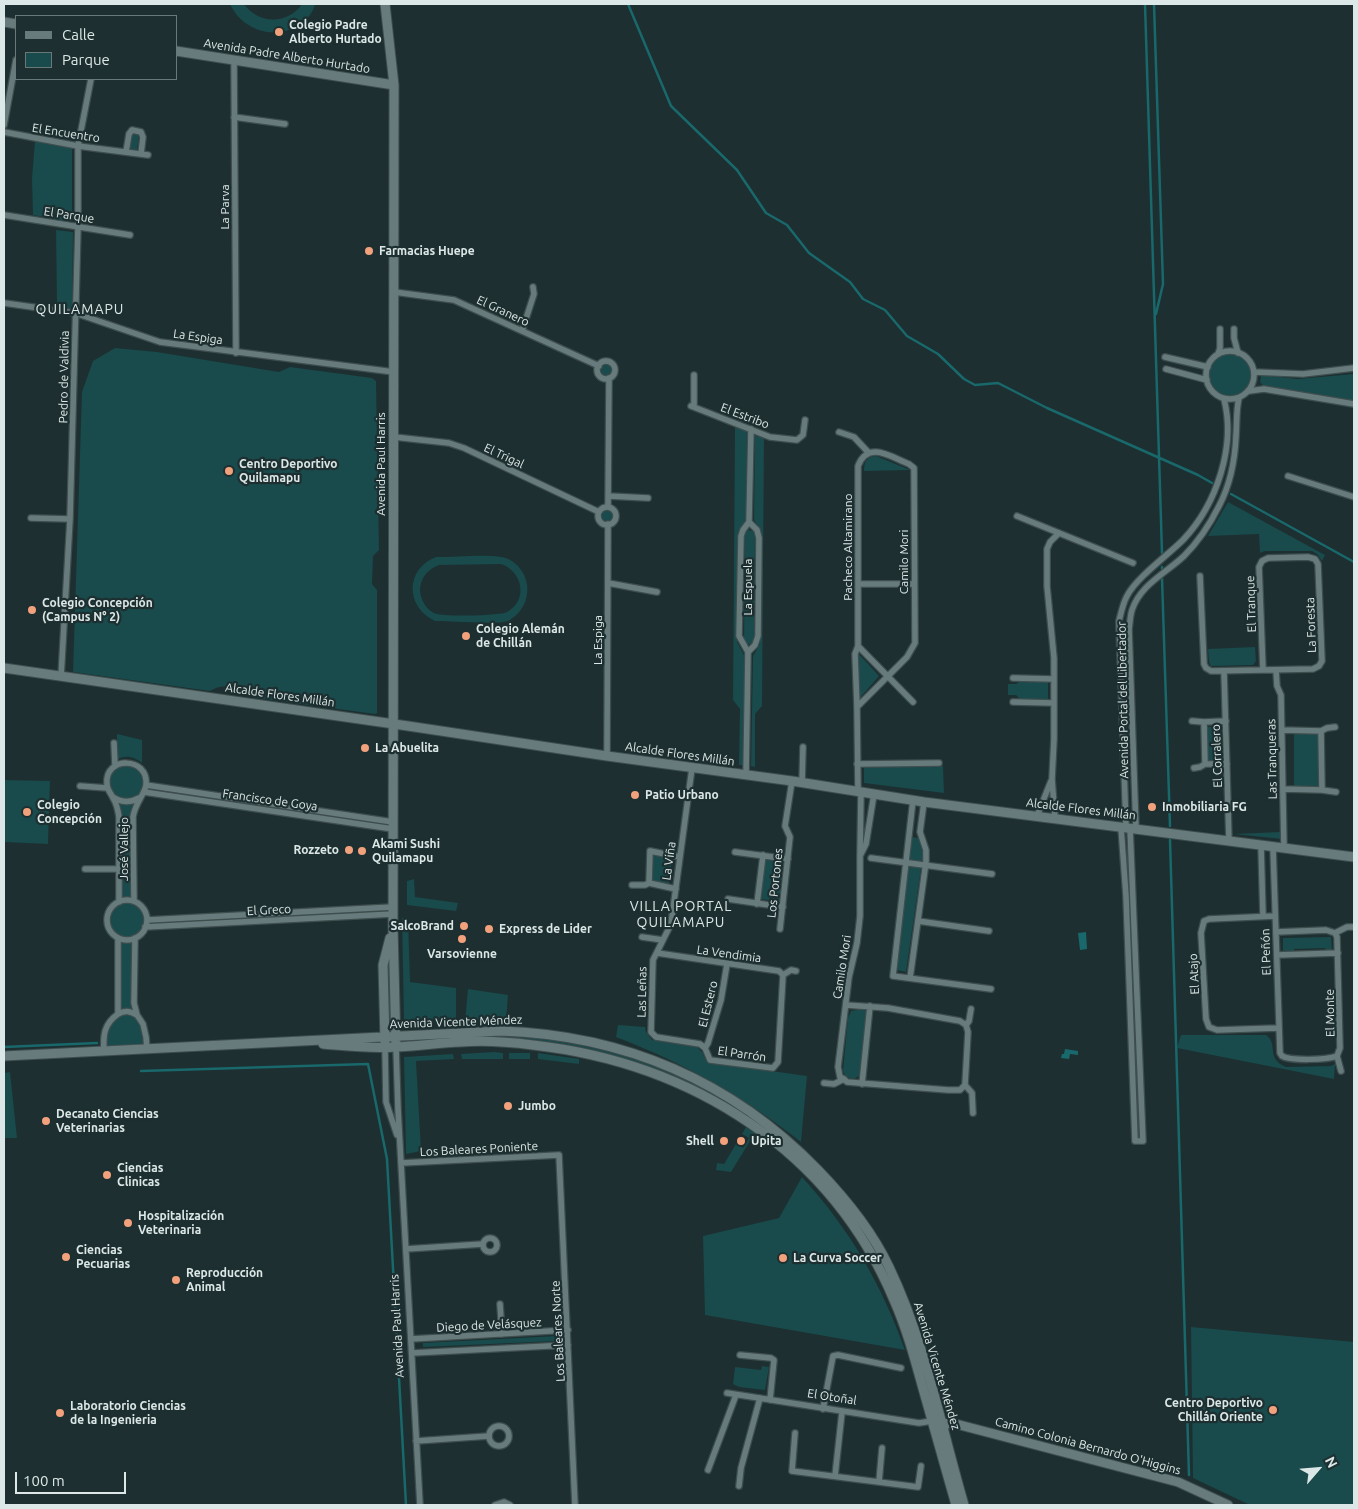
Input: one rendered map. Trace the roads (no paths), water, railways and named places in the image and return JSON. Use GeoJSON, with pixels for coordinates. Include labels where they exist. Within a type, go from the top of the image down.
{"type":"FeatureCollection","features":[{"type":"Feature","properties":{"kind":"main road","name":"Avenida Paul Harris"},"geometry":{"type":"LineString","coordinates":[[385,4],[394,84],[393,926],[396,1047]]}},
{"type":"Feature","properties":{"kind":"main road","name":"Avenida Padre Alberto Hurtado"},"geometry":{"type":"LineString","coordinates":[[178,51],[394,84]]}},
{"type":"Feature","properties":{"kind":"main road","name":"Alcalde Flores Millán"},"geometry":{"type":"LineString","coordinates":[[4,668],[746,776],[792,781],[924,802],[1354,857]]}},
{"type":"Feature","properties":{"kind":"main road","name":"Avenida Paul Harris"},"geometry":{"type":"LineString","coordinates":[[385,1047],[383,966],[393,926]]}},
{"type":"Feature","properties":{"kind":"main road","name":"Avenida Vicente Méndez"},"geometry":{"type":"LineString","coordinates":[[4,1056],[508,1031],[583,1040],[624,1050],[662,1063],[706,1084],[747,1109],[776,1130],[815,1167],[849,1204],[874,1240],[888,1265],[910,1314],[938,1420],[964,1505]]}},
{"type":"Feature","properties":{"kind":"main road","name":"Avenida Vicente Méndez"},"geometry":{"type":"LineString","coordinates":[[286,1042],[385,1047],[464,1041],[502,1042],[540,1046],[598,1056],[641,1068],[682,1085],[732,1111],[772,1138],[806,1168],[846,1214],[869,1249],[887,1283],[938,1420],[956,1505]]}},
{"type":"Feature","properties":{"kind":"main road","name":"Camino Colonia Bernardo O'Higgins"},"geometry":{"type":"LineString","coordinates":[[938,1420],[1178,1482],[1228,1505]]}},
{"type":"Feature","properties":{"kind":"street","name":"La Parva"},"geometry":{"type":"LineString","coordinates":[[234,61],[236,353]]}},
{"type":"Feature","properties":{"kind":"street"},"geometry":{"type":"LineString","coordinates":[[4,125],[15,66]]}},
{"type":"Feature","properties":{"kind":"street","name":"Pedro de Valdivia"},"geometry":{"type":"LineString","coordinates":[[61,676],[70,519],[78,226],[78,146],[91,80]]}},
{"type":"Feature","properties":{"kind":"street"},"geometry":{"type":"LineString","coordinates":[[4,87],[11,88]]}},
{"type":"Feature","properties":{"kind":"street"},"geometry":{"type":"LineString","coordinates":[[234,117],[285,124]]}},
{"type":"Feature","properties":{"kind":"street"},"geometry":{"type":"LineString","coordinates":[[126,152],[129,134],[132,130],[141,132],[143,138],[141,154]]}},
{"type":"Feature","properties":{"kind":"street","name":"El Encuentro"},"geometry":{"type":"LineString","coordinates":[[4,132],[78,146],[148,155]]}},
{"type":"Feature","properties":{"kind":"street","name":"El Parque"},"geometry":{"type":"LineString","coordinates":[[4,215],[130,235]]}},
{"type":"Feature","properties":{"kind":"street"},"geometry":{"type":"LineString","coordinates":[[522,331],[534,294],[533,287]]}},
{"type":"Feature","properties":{"kind":"street","name":"El Granero"},"geometry":{"type":"LineString","coordinates":[[394,292],[454,300],[598,366]]}},
{"type":"Feature","properties":{"kind":"street","name":"La Espiga"},"geometry":{"type":"LineString","coordinates":[[4,303],[75,313],[160,342],[394,372]]}},
{"type":"Feature","properties":{"kind":"street"},"geometry":{"type":"LineString","coordinates":[[1218,354],[1225,352],[1238,353],[1247,358],[1252,364],[1254,380],[1248,391],[1240,398],[1224,399],[1211,390],[1207,380],[1208,367],[1218,354],[1220,348],[1220,329]]}},
{"type":"Feature","properties":{"kind":"street"},"geometry":{"type":"LineString","coordinates":[[1234,329],[1238,353]]}},
{"type":"Feature","properties":{"kind":"street"},"geometry":{"type":"LineString","coordinates":[[1165,357],[1208,367]]}},
{"type":"Feature","properties":{"kind":"street","name":"La Espiga"},"geometry":{"type":"LineString","coordinates":[[598,366],[606,361],[613,364],[615,373],[609,378],[608,507],[615,514],[613,522],[608,524],[607,756]]}},
{"type":"Feature","properties":{"kind":"street"},"geometry":{"type":"LineString","coordinates":[[598,366],[599,374],[603,378],[609,378]]}},
{"type":"Feature","properties":{"kind":"street"},"geometry":{"type":"LineString","coordinates":[[1254,372],[1303,374],[1354,368]]}},
{"type":"Feature","properties":{"kind":"street"},"geometry":{"type":"LineString","coordinates":[[1166,369],[1207,380]]}},
{"type":"Feature","properties":{"kind":"street","name":"El Estribo"},"geometry":{"type":"LineString","coordinates":[[694,375],[692,406],[770,437],[798,440],[803,436],[805,420]]}},
{"type":"Feature","properties":{"kind":"street"},"geometry":{"type":"LineString","coordinates":[[1248,391],[1264,389],[1354,404]]}},
{"type":"Feature","properties":{"kind":"street","name":"Avenida Portal del Libertador"},"geometry":{"type":"LineString","coordinates":[[1224,399],[1228,416],[1227,435],[1216,489],[1198,522],[1185,538],[1169,555],[1146,573],[1127,595],[1119,621],[1129,828],[1143,1141],[1135,1141],[1125,869],[1129,828],[1129,629],[1132,610],[1138,598],[1149,585],[1183,557],[1197,541],[1221,503],[1231,472],[1236,438],[1237,405],[1240,398]]}},
{"type":"Feature","properties":{"kind":"street","name":"La Espuela"},"geometry":{"type":"LineString","coordinates":[[746,776],[748,652],[739,636],[741,536],[749,522],[750,429]]}},
{"type":"Feature","properties":{"kind":"street"},"geometry":{"type":"LineString","coordinates":[[839,432],[854,437],[868,452]]}},
{"type":"Feature","properties":{"kind":"street","name":"El Trigal"},"geometry":{"type":"LineString","coordinates":[[394,436],[449,443],[464,448],[599,512]]}},
{"type":"Feature","properties":{"kind":"street","name":"Camilo Mori"},"geometry":{"type":"LineString","coordinates":[[858,707],[907,657],[915,643],[914,468],[909,464],[877,451],[868,452]]}},
{"type":"Feature","properties":{"kind":"street","name":"Pacheco Altamirano"},"geometry":{"type":"LineString","coordinates":[[858,646],[858,466],[861,457],[868,452]]}},
{"type":"Feature","properties":{"kind":"street"},"geometry":{"type":"LineString","coordinates":[[1288,476],[1354,497]]}},
{"type":"Feature","properties":{"kind":"street"},"geometry":{"type":"LineString","coordinates":[[608,496],[648,498]]}},
{"type":"Feature","properties":{"kind":"street"},"geometry":{"type":"LineString","coordinates":[[608,507],[602,508],[599,512],[599,520],[608,524]]}},
{"type":"Feature","properties":{"kind":"street"},"geometry":{"type":"LineString","coordinates":[[1017,516],[1133,563]]}},
{"type":"Feature","properties":{"kind":"street"},"geometry":{"type":"LineString","coordinates":[[31,518],[70,519]]}},
{"type":"Feature","properties":{"kind":"street","name":"La Espuela"},"geometry":{"type":"LineString","coordinates":[[748,652],[755,645],[758,636],[759,538],[757,530],[749,522]]}},
{"type":"Feature","properties":{"kind":"street"},"geometry":{"type":"LineString","coordinates":[[1055,818],[1052,779],[1054,679],[1052,622],[1047,586],[1047,549],[1050,542],[1059,533]]}},
{"type":"Feature","properties":{"kind":"street","name":"El Tranque"},"geometry":{"type":"LineString","coordinates":[[1263,670],[1259,567],[1268,558],[1308,557],[1315,559]]}},
{"type":"Feature","properties":{"kind":"street","name":"La Foresta"},"geometry":{"type":"LineString","coordinates":[[1200,576],[1204,664],[1206,668],[1211,671],[1313,670],[1322,661],[1318,564],[1315,559]]}},
{"type":"Feature","properties":{"kind":"street"},"geometry":{"type":"LineString","coordinates":[[608,583],[657,592]]}},
{"type":"Feature","properties":{"kind":"street"},"geometry":{"type":"LineString","coordinates":[[858,584],[914,584]]}},
{"type":"Feature","properties":{"kind":"street"},"geometry":{"type":"LineString","coordinates":[[858,646],[913,702]]}},
{"type":"Feature","properties":{"kind":"street","name":"Camilo Mori"},"geometry":{"type":"LineString","coordinates":[[844,1079],[840,1077],[838,1067],[860,916],[860,792],[857,764],[858,707],[856,654],[858,646]]}},
{"type":"Feature","properties":{"kind":"street","name":"Las Tranqueras"},"geometry":{"type":"LineString","coordinates":[[1276,670],[1277,686],[1281,696],[1284,849]]}},
{"type":"Feature","properties":{"kind":"street","name":"El Corralero"},"geometry":{"type":"LineString","coordinates":[[1224,671],[1229,841]]}},
{"type":"Feature","properties":{"kind":"street"},"geometry":{"type":"LineString","coordinates":[[1013,678],[1054,679]]}},
{"type":"Feature","properties":{"kind":"street"},"geometry":{"type":"LineString","coordinates":[[1012,702],[1054,703]]}},
{"type":"Feature","properties":{"kind":"street"},"geometry":{"type":"LineString","coordinates":[[1192,721],[1226,721]]}},
{"type":"Feature","properties":{"kind":"street"},"geometry":{"type":"LineString","coordinates":[[1204,722],[1205,764]]}},
{"type":"Feature","properties":{"kind":"street"},"geometry":{"type":"LineString","coordinates":[[1282,730],[1321,731],[1335,727]]}},
{"type":"Feature","properties":{"kind":"street"},"geometry":{"type":"LineString","coordinates":[[1321,731],[1322,790]]}},
{"type":"Feature","properties":{"kind":"street"},"geometry":{"type":"LineString","coordinates":[[114,743],[115,766]]}},
{"type":"Feature","properties":{"kind":"street"},"geometry":{"type":"LineString","coordinates":[[802,783],[803,747]]}},
{"type":"Feature","properties":{"kind":"street"},"geometry":{"type":"LineString","coordinates":[[80,786],[108,788],[106,783],[108,775],[119,763],[128,762],[136,764],[142,770],[146,777],[146,785]]}},
{"type":"Feature","properties":{"kind":"street"},"geometry":{"type":"LineString","coordinates":[[857,764],[939,763]]}},
{"type":"Feature","properties":{"kind":"street"},"geometry":{"type":"LineString","coordinates":[[1194,768],[1200,768],[1205,764],[1227,764]]}},
{"type":"Feature","properties":{"kind":"street","name":"La Viña"},"geometry":{"type":"LineString","coordinates":[[657,953],[671,924],[692,768]]}},
{"type":"Feature","properties":{"kind":"street"},"geometry":{"type":"LineString","coordinates":[[1037,816],[1052,779]]}},
{"type":"Feature","properties":{"kind":"street","name":"Los Portones"},"geometry":{"type":"LineString","coordinates":[[780,929],[790,837],[785,826],[792,781]]}},
{"type":"Feature","properties":{"kind":"street","name":"Francisco de Goya"},"geometry":{"type":"LineString","coordinates":[[146,785],[393,825]]}},
{"type":"Feature","properties":{"kind":"street","name":"José Vallejo"},"geometry":{"type":"LineString","coordinates":[[134,901],[134,807],[144,792],[146,785]]}},
{"type":"Feature","properties":{"kind":"street","name":"José Vallejo"},"geometry":{"type":"LineString","coordinates":[[108,788],[119,817],[119,902]]}},
{"type":"Feature","properties":{"kind":"street"},"geometry":{"type":"LineString","coordinates":[[1283,789],[1336,792]]}},
{"type":"Feature","properties":{"kind":"street","name":"Francisco de Goya"},"geometry":{"type":"LineString","coordinates":[[144,792],[393,825]]}},
{"type":"Feature","properties":{"kind":"street","name":"Camilo Mori"},"geometry":{"type":"LineString","coordinates":[[860,856],[866,844],[874,794]]}},
{"type":"Feature","properties":{"kind":"street","name":"José Vallejo"},"geometry":{"type":"LineString","coordinates":[[113,798],[126,802],[140,798]]}},
{"type":"Feature","properties":{"kind":"street"},"geometry":{"type":"LineString","coordinates":[[912,800],[893,976],[991,989]]}},
{"type":"Feature","properties":{"kind":"street"},"geometry":{"type":"LineString","coordinates":[[910,978],[926,865],[926,850],[920,832],[924,802]]}},
{"type":"Feature","properties":{"kind":"street","name":"El Peñón"},"geometry":{"type":"LineString","coordinates":[[1261,845],[1263,916]]}},
{"type":"Feature","properties":{"kind":"street","name":"El Peñón"},"geometry":{"type":"LineString","coordinates":[[1273,847],[1279,1049],[1282,1056],[1288,1059],[1337,1056]]}},
{"type":"Feature","properties":{"kind":"street"},"geometry":{"type":"LineString","coordinates":[[649,883],[650,851],[680,857]]}},
{"type":"Feature","properties":{"kind":"street"},"geometry":{"type":"LineString","coordinates":[[735,852],[788,858]]}},
{"type":"Feature","properties":{"kind":"street"},"geometry":{"type":"LineString","coordinates":[[757,904],[763,855]]}},
{"type":"Feature","properties":{"kind":"street"},"geometry":{"type":"LineString","coordinates":[[871,858],[992,874]]}},
{"type":"Feature","properties":{"kind":"street","name":"José Vallejo"},"geometry":{"type":"LineString","coordinates":[[85,869],[119,869]]}},
{"type":"Feature","properties":{"kind":"street"},"geometry":{"type":"LineString","coordinates":[[632,885],[645,885],[649,883],[676,889]]}},
{"type":"Feature","properties":{"kind":"street"},"geometry":{"type":"LineString","coordinates":[[126,900],[134,901],[143,908],[147,920],[145,927],[141,934],[135,938],[126,940],[118,938],[108,927],[107,920],[110,909],[119,902],[126,900]]}},
{"type":"Feature","properties":{"kind":"street"},"geometry":{"type":"LineString","coordinates":[[728,900],[783,907]]}},
{"type":"Feature","properties":{"kind":"street","name":"El Greco"},"geometry":{"type":"LineString","coordinates":[[147,920],[393,910]]}},
{"type":"Feature","properties":{"kind":"street","name":"El Greco"},"geometry":{"type":"LineString","coordinates":[[145,927],[393,910]]}},
{"type":"Feature","properties":{"kind":"street","name":"El Atajo"},"geometry":{"type":"LineString","coordinates":[[1275,916],[1214,918],[1204,921],[1201,933],[1206,1019],[1209,1027],[1217,1030],[1278,1028]]}},
{"type":"Feature","properties":{"kind":"street"},"geometry":{"type":"LineString","coordinates":[[918,921],[989,931]]}},
{"type":"Feature","properties":{"kind":"street"},"geometry":{"type":"LineString","coordinates":[[1276,932],[1326,930],[1335,933],[1354,927]]}},
{"type":"Feature","properties":{"kind":"street","name":"El Monte"},"geometry":{"type":"LineString","coordinates":[[1335,933],[1338,941],[1340,1048],[1337,1056],[1341,1071]]}},
{"type":"Feature","properties":{"kind":"street"},"geometry":{"type":"LineString","coordinates":[[642,936],[663,940]]}},
{"type":"Feature","properties":{"kind":"street"},"geometry":{"type":"LineString","coordinates":[[118,938],[118,1014]]}},
{"type":"Feature","properties":{"kind":"street"},"geometry":{"type":"LineString","coordinates":[[135,938],[134,1003],[137,1015],[143,1024],[147,1049]]}},
{"type":"Feature","properties":{"kind":"street","name":"La Vendimia"},"geometry":{"type":"LineString","coordinates":[[657,953],[779,971],[783,975]]}},
{"type":"Feature","properties":{"kind":"street","name":"Las Leñas"},"geometry":{"type":"LineString","coordinates":[[651,1032],[652,967],[657,953]]}},
{"type":"Feature","properties":{"kind":"street"},"geometry":{"type":"LineString","coordinates":[[1276,955],[1338,953]]}},
{"type":"Feature","properties":{"kind":"street","name":"El Estero"},"geometry":{"type":"LineString","coordinates":[[705,1048],[721,1000],[727,964]]}},
{"type":"Feature","properties":{"kind":"street"},"geometry":{"type":"LineString","coordinates":[[783,975],[791,970],[796,971]]}},
{"type":"Feature","properties":{"kind":"street","name":"El Parrón"},"geometry":{"type":"LineString","coordinates":[[651,1032],[656,1037],[700,1044],[705,1048],[710,1060],[774,1068],[778,1062],[783,975]]}},
{"type":"Feature","properties":{"kind":"street"},"geometry":{"type":"LineString","coordinates":[[824,1083],[834,1084],[844,1079],[847,1082],[862,1084],[948,1090],[960,1090],[965,1085],[968,1032],[966,1025],[960,1021],[870,1006],[846,1005]]}},
{"type":"Feature","properties":{"kind":"street"},"geometry":{"type":"LineString","coordinates":[[862,1084],[870,1006]]}},
{"type":"Feature","properties":{"kind":"street"},"geometry":{"type":"LineString","coordinates":[[966,1025],[969,1021],[970,1009]]}},
{"type":"Feature","properties":{"kind":"street"},"geometry":{"type":"LineString","coordinates":[[104,1051],[103,1039],[110,1020],[124,1011],[131,1011],[137,1015]]}},
{"type":"Feature","properties":{"kind":"street","name":"Avenida Paul Harris"},"geometry":{"type":"LineString","coordinates":[[385,1047],[386,1102],[400,1144]]}},
{"type":"Feature","properties":{"kind":"street","name":"Avenida Paul Harris"},"geometry":{"type":"LineString","coordinates":[[396,1047],[420,1505]]}},
{"type":"Feature","properties":{"kind":"street"},"geometry":{"type":"LineString","coordinates":[[965,1085],[972,1093],[973,1113]]}},
{"type":"Feature","properties":{"kind":"street","name":"Los Baleares Poniente"},"geometry":{"type":"LineString","coordinates":[[401,1163],[559,1155]]}},
{"type":"Feature","properties":{"kind":"street","name":"Los Baleares Norte"},"geometry":{"type":"LineString","coordinates":[[559,1155],[575,1505]]}},
{"type":"Feature","properties":{"kind":"street"},"geometry":{"type":"LineString","coordinates":[[406,1250],[483,1244]]}},
{"type":"Feature","properties":{"kind":"street"},"geometry":{"type":"LineString","coordinates":[[500,1304],[502,1334]]}},
{"type":"Feature","properties":{"kind":"street","name":"Diego de Velásquez"},"geometry":{"type":"LineString","coordinates":[[411,1339],[568,1330]]}},
{"type":"Feature","properties":{"kind":"street","name":"Diego de Velásquez"},"geometry":{"type":"LineString","coordinates":[[412,1353],[568,1345]]}},
{"type":"Feature","properties":{"kind":"street"},"geometry":{"type":"LineString","coordinates":[[740,1355],[771,1358],[774,1360],[770,1400]]}},
{"type":"Feature","properties":{"kind":"street"},"geometry":{"type":"LineString","coordinates":[[823,1408],[833,1356],[838,1355],[901,1368]]}},
{"type":"Feature","properties":{"kind":"street","name":"El Otoñal"},"geometry":{"type":"LineString","coordinates":[[728,1393],[919,1423],[938,1420]]}},
{"type":"Feature","properties":{"kind":"street"},"geometry":{"type":"LineString","coordinates":[[708,1470],[736,1394]]}},
{"type":"Feature","properties":{"kind":"street"},"geometry":{"type":"LineString","coordinates":[[739,1486],[741,1468],[760,1398]]}},
{"type":"Feature","properties":{"kind":"street"},"geometry":{"type":"LineString","coordinates":[[835,1476],[842,1412]]}},
{"type":"Feature","properties":{"kind":"street"},"geometry":{"type":"LineString","coordinates":[[795,1434],[792,1471],[918,1487],[921,1466]]}},
{"type":"Feature","properties":{"kind":"street"},"geometry":{"type":"LineString","coordinates":[[416,1441],[489,1436]]}},
{"type":"Feature","properties":{"kind":"street"},"geometry":{"type":"LineString","coordinates":[[879,1482],[882,1448]]}},
{"type":"Feature","properties":{"kind":"street"},"geometry":{"type":"LineString","coordinates":[[495,1505],[504,1502],[510,1505]]}},
{"type":"Feature","properties":{"kind":"waterway"},"geometry":{"type":"LineString","coordinates":[[628,4],[671,106],[737,170],[766,213],[787,225],[809,253],[850,282],[863,299],[885,310],[907,336],[938,354],[964,379],[975,385],[998,383],[1047,408],[1212,483]]}},
{"type":"Feature","properties":{"kind":"waterway"},"geometry":{"type":"LineString","coordinates":[[1145,4],[1162,553]]}},
{"type":"Feature","properties":{"kind":"waterway"},"geometry":{"type":"LineString","coordinates":[[1154,4],[1163,284],[1156,314]]}},
{"type":"Feature","properties":{"kind":"waterway"},"geometry":{"type":"LineString","coordinates":[[1231,494],[1354,562]]}},
{"type":"Feature","properties":{"kind":"waterway"},"geometry":{"type":"LineString","coordinates":[[1162,578],[1170,826]]}},
{"type":"Feature","properties":{"kind":"waterway"},"geometry":{"type":"LineString","coordinates":[[1170,840],[1189,1475]]}},
{"type":"Feature","properties":{"kind":"waterway"},"geometry":{"type":"LineString","coordinates":[[4,1047],[97,1043]]}},
{"type":"Feature","properties":{"kind":"waterway"},"geometry":{"type":"LineString","coordinates":[[141,1071],[368,1064],[387,1159],[406,1505]]}},
{"type":"Feature","properties":{"kind":"place","name":"Colegio Padre Alberto Hurtado"},"geometry":{"type":"Point","coordinates":[279,32]}},
{"type":"Feature","properties":{"kind":"place","name":"Farmacias Huepe"},"geometry":{"type":"Point","coordinates":[369,251]}},
{"type":"Feature","properties":{"kind":"place","name":"Centro Deportivo Quilamapu"},"geometry":{"type":"Point","coordinates":[229,471]}},
{"type":"Feature","properties":{"kind":"place","name":"Colegio Concepción (Campus N° 2)"},"geometry":{"type":"Point","coordinates":[32,610]}},
{"type":"Feature","properties":{"kind":"place","name":"Colegio Alemán de Chillán"},"geometry":{"type":"Point","coordinates":[466,636]}},
{"type":"Feature","properties":{"kind":"place","name":"La Abuelita"},"geometry":{"type":"Point","coordinates":[365,748]}},
{"type":"Feature","properties":{"kind":"place","name":"Patio Urbano"},"geometry":{"type":"Point","coordinates":[635,795]}},
{"type":"Feature","properties":{"kind":"place","name":"Inmobiliaria FG"},"geometry":{"type":"Point","coordinates":[1152,807]}},
{"type":"Feature","properties":{"kind":"place","name":"Colegio Concepción"},"geometry":{"type":"Point","coordinates":[27,812]}},
{"type":"Feature","properties":{"kind":"place","name":"Rozzeto"},"geometry":{"type":"Point","coordinates":[349,850]}},
{"type":"Feature","properties":{"kind":"place","name":"Akami Sushi Quilamapu"},"geometry":{"type":"Point","coordinates":[362,851]}},
{"type":"Feature","properties":{"kind":"place","name":"SalcoBrand"},"geometry":{"type":"Point","coordinates":[464,926]}},
{"type":"Feature","properties":{"kind":"place","name":"Express de Lider"},"geometry":{"type":"Point","coordinates":[489,929]}},
{"type":"Feature","properties":{"kind":"place","name":"Varsovienne"},"geometry":{"type":"Point","coordinates":[462,939]}},
{"type":"Feature","properties":{"kind":"place","name":"Jumbo"},"geometry":{"type":"Point","coordinates":[508,1106]}},
{"type":"Feature","properties":{"kind":"place","name":"Decanato Ciencias Veterinarias"},"geometry":{"type":"Point","coordinates":[46,1121]}},
{"type":"Feature","properties":{"kind":"place","name":"Shell"},"geometry":{"type":"Point","coordinates":[724,1141]}},
{"type":"Feature","properties":{"kind":"place","name":"Upita"},"geometry":{"type":"Point","coordinates":[741,1141]}},
{"type":"Feature","properties":{"kind":"place","name":"Ciencias Clinicas"},"geometry":{"type":"Point","coordinates":[107,1175]}},
{"type":"Feature","properties":{"kind":"place","name":"Hospitalización Veterinaria"},"geometry":{"type":"Point","coordinates":[128,1223]}},
{"type":"Feature","properties":{"kind":"place","name":"Ciencias Pecuarias"},"geometry":{"type":"Point","coordinates":[66,1257]}},
{"type":"Feature","properties":{"kind":"place","name":"La Curva Soccer"},"geometry":{"type":"Point","coordinates":[783,1258]}},
{"type":"Feature","properties":{"kind":"place","name":"Reproducción Animal"},"geometry":{"type":"Point","coordinates":[176,1280]}},
{"type":"Feature","properties":{"kind":"place","name":"Centro Deportivo Chillán Oriente"},"geometry":{"type":"Point","coordinates":[1273,1410]}},
{"type":"Feature","properties":{"kind":"place","name":"Laboratorio Ciencias de la Ingenieria"},"geometry":{"type":"Point","coordinates":[60,1413]}},
{"type":"Feature","properties":{"kind":"district","name":"QUILAMAPU"},"geometry":{"type":"Point","coordinates":[80,309]}},
{"type":"Feature","properties":{"kind":"district","name":"VILLA PORTAL QUILAMAPU"},"geometry":{"type":"Point","coordinates":[681,914]}}]}
